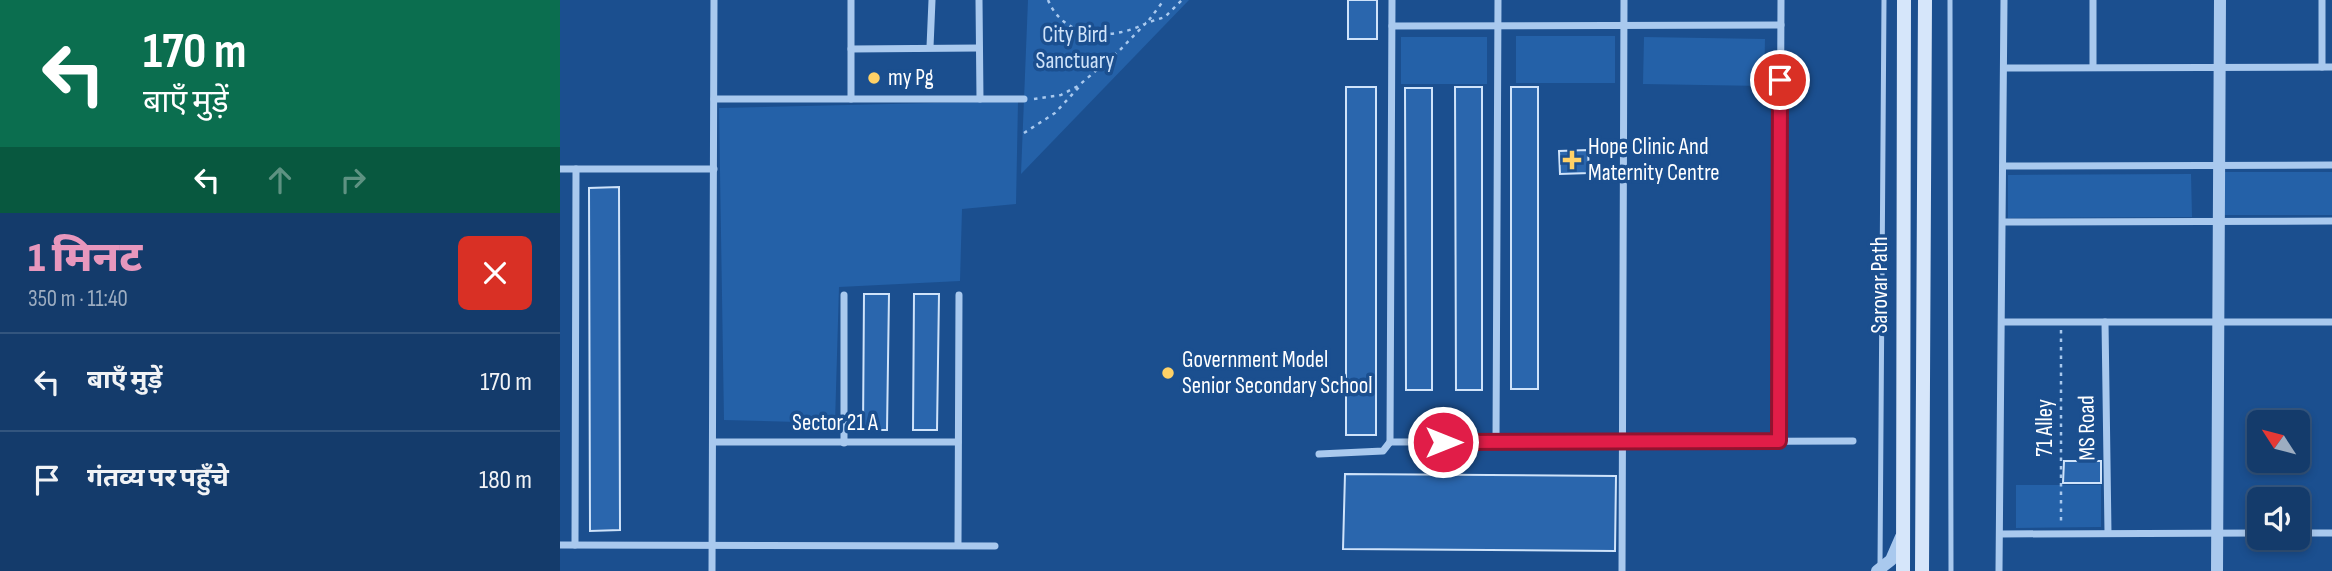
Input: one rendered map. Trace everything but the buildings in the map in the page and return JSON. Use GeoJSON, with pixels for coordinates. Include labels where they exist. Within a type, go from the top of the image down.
{"type":"FeatureCollection","features":[{"type":"Feature","properties":{"kind":"main road","name":"Sarovar Path"},"geometry":{"type":"LineString","coordinates":[[1903,571],[1905,0]]}},
{"type":"Feature","properties":{"kind":"main road","name":"Sarovar Path"},"geometry":{"type":"LineString","coordinates":[[1922,571],[1925,0]]}},
{"type":"Feature","properties":{"kind":"street"},"geometry":{"type":"LineString","coordinates":[[712,571],[714,0]]}},
{"type":"Feature","properties":{"kind":"street"},"geometry":{"type":"LineString","coordinates":[[851,0],[851,99]]}},
{"type":"Feature","properties":{"kind":"street"},"geometry":{"type":"LineString","coordinates":[[930,47],[932,0]]}},
{"type":"Feature","properties":{"kind":"street"},"geometry":{"type":"LineString","coordinates":[[979,0],[980,99]]}},
{"type":"Feature","properties":{"kind":"street"},"geometry":{"type":"LineString","coordinates":[[1319,454],[1383,451],[1390,442],[1392,0]]}},
{"type":"Feature","properties":{"kind":"street"},"geometry":{"type":"LineString","coordinates":[[1496,442],[1498,0]]}},
{"type":"Feature","properties":{"kind":"street"},"geometry":{"type":"LineString","coordinates":[[1622,571],[1624,0]]}},
{"type":"Feature","properties":{"kind":"street"},"geometry":{"type":"LineString","coordinates":[[1779,441],[1781,0]]}},
{"type":"Feature","properties":{"kind":"street"},"geometry":{"type":"LineString","coordinates":[[1998,571],[2001,534],[2004,0]]}},
{"type":"Feature","properties":{"kind":"street"},"geometry":{"type":"LineString","coordinates":[[2093,0],[2093,67]]}},
{"type":"Feature","properties":{"kind":"street"},"geometry":{"type":"LineString","coordinates":[[2217,571],[2220,0]]}},
{"type":"Feature","properties":{"kind":"street"},"geometry":{"type":"LineString","coordinates":[[2322,0],[2322,67]]}},
{"type":"Feature","properties":{"kind":"street"},"geometry":{"type":"LineString","coordinates":[[1392,26],[1781,25]]}},
{"type":"Feature","properties":{"kind":"street"},"geometry":{"type":"LineString","coordinates":[[851,49],[979,48]]}},
{"type":"Feature","properties":{"kind":"street"},"geometry":{"type":"LineString","coordinates":[[2004,68],[2332,67]]}},
{"type":"Feature","properties":{"kind":"street"},"geometry":{"type":"LineString","coordinates":[[714,99],[1024,99]]}},
{"type":"Feature","properties":{"kind":"street"},"geometry":{"type":"LineString","coordinates":[[2003,166],[2332,165]]}},
{"type":"Feature","properties":{"kind":"street"},"geometry":{"type":"LineString","coordinates":[[560,169],[714,169]]}},
{"type":"Feature","properties":{"kind":"street"},"geometry":{"type":"LineString","coordinates":[[575,545],[576,169]]}},
{"type":"Feature","properties":{"kind":"street"},"geometry":{"type":"LineString","coordinates":[[2003,222],[2332,221]]}},
{"type":"Feature","properties":{"kind":"street"},"geometry":{"type":"LineString","coordinates":[[844,295],[844,443]]}},
{"type":"Feature","properties":{"kind":"street"},"geometry":{"type":"LineString","coordinates":[[958,545],[959,295]]}},
{"type":"Feature","properties":{"kind":"street","name":"MS Road"},"geometry":{"type":"LineString","coordinates":[[2105,322],[2108,533]]}},
{"type":"Feature","properties":{"kind":"street"},"geometry":{"type":"LineString","coordinates":[[2002,323],[2332,322]]}},
{"type":"Feature","properties":{"kind":"street"},"geometry":{"type":"LineString","coordinates":[[1390,442],[1853,441]]}},
{"type":"Feature","properties":{"kind":"street","name":"Sector 21 A"},"geometry":{"type":"LineString","coordinates":[[713,442],[958,442]]}},
{"type":"Feature","properties":{"kind":"street"},"geometry":{"type":"LineString","coordinates":[[2001,534],[2247,533]]}},
{"type":"Feature","properties":{"kind":"street"},"geometry":{"type":"LineString","coordinates":[[2310,533],[2332,533]]}},
{"type":"Feature","properties":{"kind":"street"},"geometry":{"type":"LineString","coordinates":[[1879,570],[1891,560],[1902,537]]}},
{"type":"Feature","properties":{"kind":"street"},"geometry":{"type":"LineString","coordinates":[[560,545],[995,546]]}},
{"type":"Feature","properties":{"kind":"lane"},"geometry":{"type":"LineString","coordinates":[[1879,570],[1884,0]]}},
{"type":"Feature","properties":{"kind":"lane"},"geometry":{"type":"LineString","coordinates":[[1951,0],[1951,571]]}},
{"type":"Feature","properties":{"kind":"path"},"geometry":{"type":"LineString","coordinates":[[1048,0],[1064,22],[1083,32],[1116,35],[1165,17],[1182,0]]}},
{"type":"Feature","properties":{"kind":"path"},"geometry":{"type":"LineString","coordinates":[[1024,133],[1055,113],[1085,80],[1146,23],[1164,0]]}},
{"type":"Feature","properties":{"kind":"path"},"geometry":{"type":"LineString","coordinates":[[1024,99],[1061,95],[1085,80]]}},
{"type":"Feature","properties":{"kind":"path","name":"71 Alley"},"geometry":{"type":"LineString","coordinates":[[2061,322],[2061,533]]}},
{"type":"Feature","properties":{"kind":"green space","name":"City Bird Sanctuary"},"geometry":{"type":"Polygon","coordinates":[[[1028,0],[1189,0],[1021,174],[1028,0]]]}},
{"type":"Feature","properties":{"kind":"green space"},"geometry":{"type":"Polygon","coordinates":[[[1516,36],[1615,36],[1615,83],[1516,83],[1516,36]]]}},
{"type":"Feature","properties":{"kind":"green space"},"geometry":{"type":"Polygon","coordinates":[[[1401,37],[1487,37],[1487,84],[1401,84],[1401,37]]]}},
{"type":"Feature","properties":{"kind":"green space"},"geometry":{"type":"Polygon","coordinates":[[[1644,37],[1765,39],[1764,86],[1643,84],[1644,37]]]}},
{"type":"Feature","properties":{"kind":"green space"},"geometry":{"type":"Polygon","coordinates":[[[1018,101],[1016,204],[962,209],[960,281],[839,287],[835,423],[724,420],[719,108],[1018,101]]]}},
{"type":"Feature","properties":{"kind":"green space"},"geometry":{"type":"Polygon","coordinates":[[[2221,172],[2332,172],[2332,215],[2221,215],[2221,172]]]}},
{"type":"Feature","properties":{"kind":"green space"},"geometry":{"type":"Polygon","coordinates":[[[2191,174],[2192,217],[2008,218],[2008,175],[2191,174]]]}},
{"type":"Feature","properties":{"kind":"green space"},"geometry":{"type":"Polygon","coordinates":[[[2016,485],[2101,485],[2101,527],[2016,528],[2016,485]]]}},
{"type":"Feature","properties":{"kind":"place","name":"my Pg"},"geometry":{"type":"Point","coordinates":[874,78]}},
{"type":"Feature","properties":{"kind":"place","name":"Hope Clinic And Maternity Centre"},"geometry":{"type":"Point","coordinates":[1572,160]}},
{"type":"Feature","properties":{"kind":"place","name":"Government Model Senior Secondary School"},"geometry":{"type":"Point","coordinates":[1168,373]}},
{"type":"Feature","properties":{"kind":"route"},"geometry":{"type":"LineString","coordinates":[[1443,442],[1779,441],[1780,80]]}}]}
